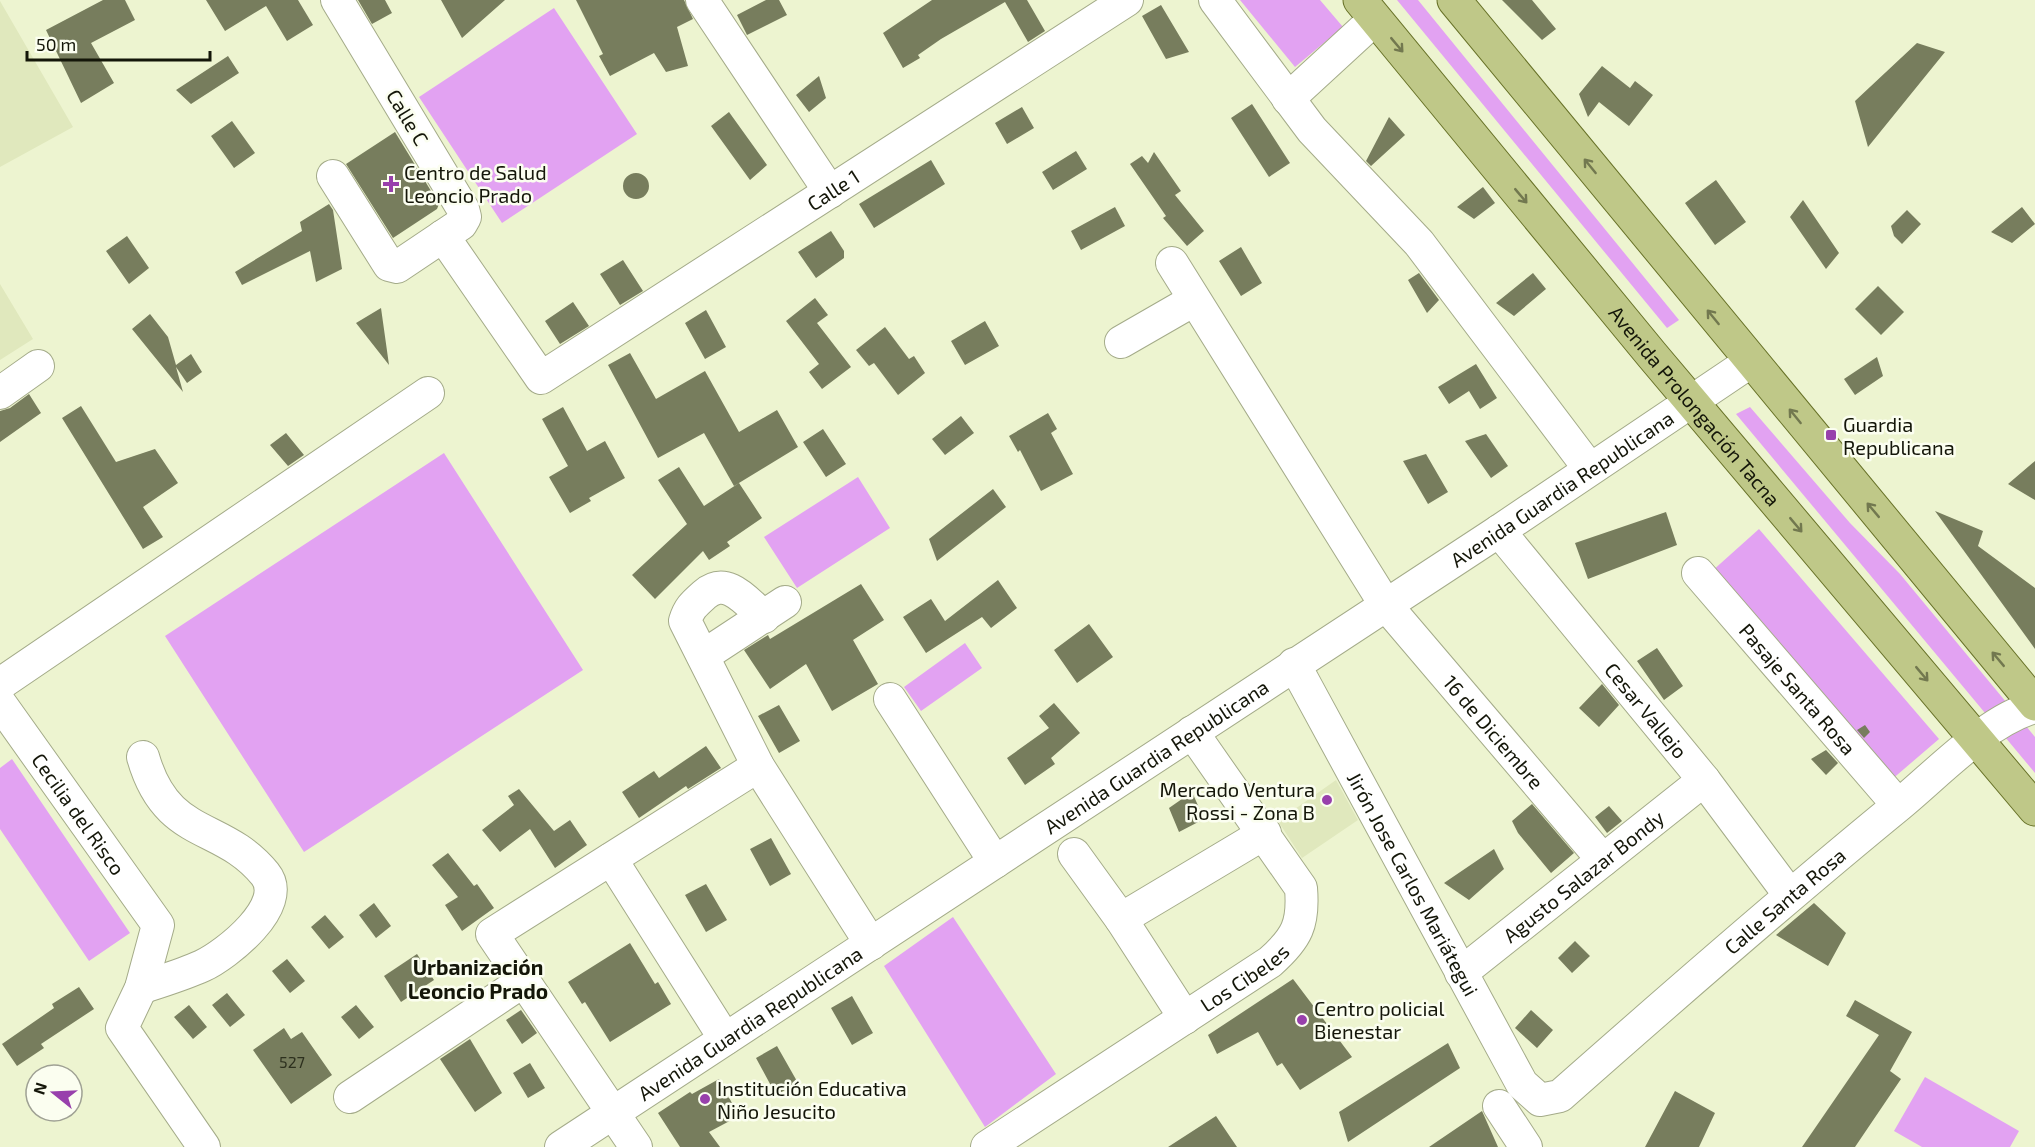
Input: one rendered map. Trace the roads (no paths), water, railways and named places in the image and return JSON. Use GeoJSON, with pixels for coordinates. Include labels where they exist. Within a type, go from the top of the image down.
{"type":"FeatureCollection","features":[{"type":"Feature","properties":{"kind":"main road"},"geometry":{"type":"LineString","coordinates":[[1454,0],[2035,706]]}},
{"type":"Feature","properties":{"kind":"main road","name":"Avenida Prolongación Tacna"},"geometry":{"type":"LineString","coordinates":[[1367,9],[2035,810]]}},
{"type":"Feature","properties":{"kind":"street","name":"Calle C"},"geometry":{"type":"LineString","coordinates":[[333,176],[389,265],[397,267],[461,224],[465,217],[463,209],[337,0]]}},
{"type":"Feature","properties":{"kind":"street"},"geometry":{"type":"LineString","coordinates":[[702,0],[830,192]]}},
{"type":"Feature","properties":{"kind":"street","name":"Calle 1"},"geometry":{"type":"LineString","coordinates":[[443,236],[541,378],[1127,0]]}},
{"type":"Feature","properties":{"kind":"street"},"geometry":{"type":"LineString","coordinates":[[1215,0],[1312,130],[1419,243],[1589,468]]}},
{"type":"Feature","properties":{"kind":"street"},"geometry":{"type":"LineString","coordinates":[[1288,99],[1367,9]]}},
{"type":"Feature","properties":{"kind":"street","name":"16 de Diciembre"},"geometry":{"type":"LineString","coordinates":[[1172,262],[1385,604],[1603,860]]}},
{"type":"Feature","properties":{"kind":"street"},"geometry":{"type":"LineString","coordinates":[[1121,342],[1194,300]]}},
{"type":"Feature","properties":{"kind":"street","name":"Avenida Guardia Republicana"},"geometry":{"type":"LineString","coordinates":[[561,1147],[1499,531],[1589,468],[1750,362]]}},
{"type":"Feature","properties":{"kind":"street"},"geometry":{"type":"LineString","coordinates":[[0,393],[38,366]]}},
{"type":"Feature","properties":{"kind":"street"},"geometry":{"type":"LineString","coordinates":[[0,684],[428,393]]}},
{"type":"Feature","properties":{"kind":"street","name":"Cesar Vallejo"},"geometry":{"type":"LineString","coordinates":[[1499,531],[1704,780],[1789,894]]}},
{"type":"Feature","properties":{"kind":"street","name":"Pasaje Santa Rosa"},"geometry":{"type":"LineString","coordinates":[[1698,573],[1898,806]]}},
{"type":"Feature","properties":{"kind":"street"},"geometry":{"type":"LineString","coordinates":[[703,656],[774,610],[723,586],[711,589],[689,608],[685,621],[758,766],[871,944]]}},
{"type":"Feature","properties":{"kind":"street","name":"Jirón Jose Carlos Mariátegui"},"geometry":{"type":"LineString","coordinates":[[1294,664],[1522,1084],[1540,1100]]}},
{"type":"Feature","properties":{"kind":"street"},"geometry":{"type":"LineString","coordinates":[[890,699],[996,862]]}},
{"type":"Feature","properties":{"kind":"street","name":"Cecilia del Risco"},"geometry":{"type":"LineString","coordinates":[[0,703],[158,926],[141,988]]}},
{"type":"Feature","properties":{"kind":"street","name":"Calle Santa Rosa"},"geometry":{"type":"LineString","coordinates":[[1540,1100],[1560,1096],[1789,894],[1977,740],[2023,710],[2035,706]]}},
{"type":"Feature","properties":{"kind":"street","name":"Los Cibeles"},"geometry":{"type":"LineString","coordinates":[[987,1147],[1270,962],[1288,946],[1303,916],[1300,888],[1265,833],[1192,732]]}},
{"type":"Feature","properties":{"kind":"street"},"geometry":{"type":"LineString","coordinates":[[143,757],[149,776],[162,800],[196,828],[248,858],[266,876],[271,893],[265,914],[254,927],[204,965],[141,988],[122,1028],[204,1147]]}},
{"type":"Feature","properties":{"kind":"street"},"geometry":{"type":"LineString","coordinates":[[636,1147],[492,934],[758,766]]}},
{"type":"Feature","properties":{"kind":"street","name":"Agusto Salazar Bondy"},"geometry":{"type":"LineString","coordinates":[[1461,973],[1704,780]]}},
{"type":"Feature","properties":{"kind":"street"},"geometry":{"type":"LineString","coordinates":[[1121,919],[1265,833]]}},
{"type":"Feature","properties":{"kind":"street"},"geometry":{"type":"LineString","coordinates":[[1074,854],[1121,919],[1185,1018]]}},
{"type":"Feature","properties":{"kind":"street"},"geometry":{"type":"LineString","coordinates":[[611,859],[725,1040]]}},
{"type":"Feature","properties":{"kind":"street"},"geometry":{"type":"LineString","coordinates":[[350,1097],[522,981]]}},
{"type":"Feature","properties":{"kind":"street"},"geometry":{"type":"LineString","coordinates":[[1499,1106],[1526,1147]]}},
{"type":"Feature","properties":{"kind":"place","name":"Centro de Salud Leoncio Prado"},"geometry":{"type":"Point","coordinates":[391,184]}},
{"type":"Feature","properties":{"kind":"place","name":"Guardia Republicana"},"geometry":{"type":"Point","coordinates":[1831,435]}},
{"type":"Feature","properties":{"kind":"place","name":"Mercado Ventura Rossi - Zona B"},"geometry":{"type":"Point","coordinates":[1327,800]}},
{"type":"Feature","properties":{"kind":"place","name":"Centro policial Bienestar"},"geometry":{"type":"Point","coordinates":[1302,1020]}},
{"type":"Feature","properties":{"kind":"place","name":"Institución Educativa Niño Jesucito"},"geometry":{"type":"Point","coordinates":[705,1099]}},
{"type":"Feature","properties":{"kind":"district","name":"Urbanización Leoncio Prado"},"geometry":{"type":"Point","coordinates":[478,978]}}]}
